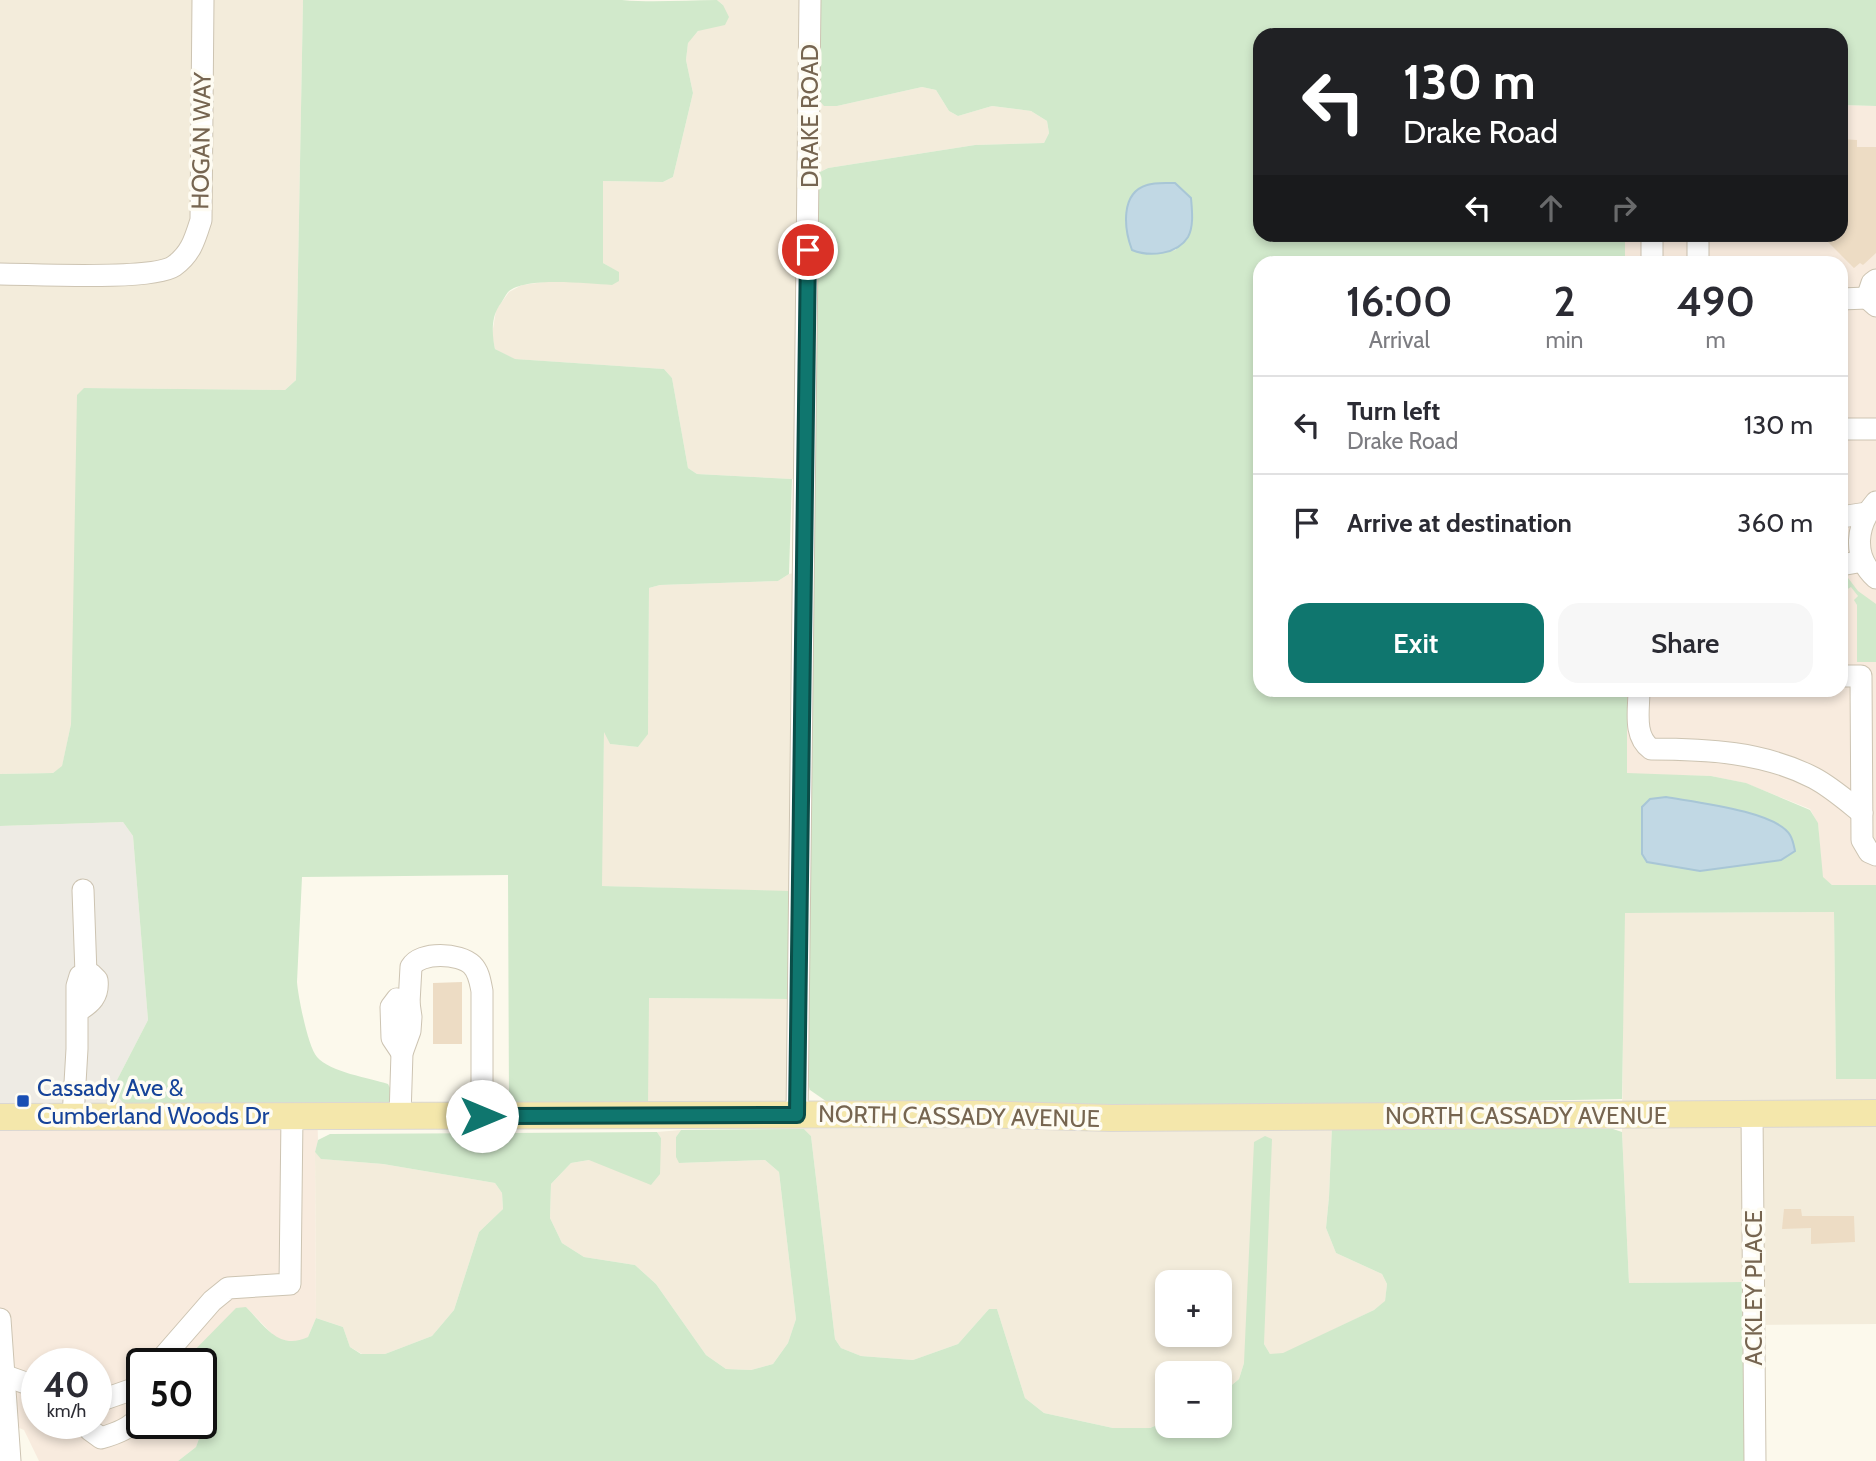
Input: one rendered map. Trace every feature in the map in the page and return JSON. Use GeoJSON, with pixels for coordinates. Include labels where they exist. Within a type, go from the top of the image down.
{"type":"FeatureCollection","features":[{"type":"Feature","properties":{"kind":"main road","name":"NORTH CASSADY AVENUE"},"geometry":{"type":"LineString","coordinates":[[0,1117],[976,1114],[1111,1118],[1876,1113]]}},
{"type":"Feature","properties":{"kind":"street","name":"HOGAN WAY"},"geometry":{"type":"LineString","coordinates":[[0,274],[145,275],[172,267],[193,247],[201,220],[203,0]]}},
{"type":"Feature","properties":{"kind":"street","name":"DRAKE ROAD"},"geometry":{"type":"LineString","coordinates":[[797,1115],[810,0]]}},
{"type":"Feature","properties":{"kind":"street"},"geometry":{"type":"LineString","coordinates":[[1848,298],[1873,295]]}},
{"type":"Feature","properties":{"kind":"street"},"geometry":{"type":"LineString","coordinates":[[1848,429],[1876,429]]}},
{"type":"Feature","properties":{"kind":"street"},"geometry":{"type":"LineString","coordinates":[[1848,515],[1871,508]]}},
{"type":"Feature","properties":{"kind":"street"},"geometry":{"type":"LineString","coordinates":[[1870,569],[1859,545],[1860,528],[1871,508]]}},
{"type":"Feature","properties":{"kind":"street"},"geometry":{"type":"LineString","coordinates":[[1848,566],[1870,569]]}},
{"type":"Feature","properties":{"kind":"street"},"geometry":{"type":"LineString","coordinates":[[1848,676],[1861,676],[1862,840],[1869,852],[1876,855]]}},
{"type":"Feature","properties":{"kind":"street"},"geometry":{"type":"LineString","coordinates":[[1639,697],[1639,734],[1651,749],[1727,751],[1771,762],[1814,778],[1862,813]]}},
{"type":"Feature","properties":{"kind":"street"},"geometry":{"type":"LineString","coordinates":[[73,1117],[78,979],[86,974],[83,890]]}},
{"type":"Feature","properties":{"kind":"street"},"geometry":{"type":"LineString","coordinates":[[400,1116],[402,1053],[410,1031],[411,967],[425,957],[459,958],[468,962],[478,973],[482,991],[482,1116]]}},
{"type":"Feature","properties":{"kind":"street","name":"ACKLEY PLACE"},"geometry":{"type":"LineString","coordinates":[[1752,1114],[1755,1461]]}},
{"type":"Feature","properties":{"kind":"street"},"geometry":{"type":"LineString","coordinates":[[171,1348],[212,1301],[228,1288],[290,1284],[292,1116]]}},
{"type":"Feature","properties":{"kind":"street"},"geometry":{"type":"LineString","coordinates":[[0,1319],[10,1461]]}},
{"type":"Feature","properties":{"kind":"street"},"geometry":{"type":"LineString","coordinates":[[3,1375],[21,1381]]}},
{"type":"Feature","properties":{"kind":"shaded area"},"geometry":{"type":"Polygon","coordinates":[[[0,0],[303,0],[296,380],[285,390],[84,388],[71,724],[62,767],[53,773],[0,774],[0,0]]]}},
{"type":"Feature","properties":{"kind":"shaded area"},"geometry":{"type":"Polygon","coordinates":[[[717,0],[816,0],[824,106],[837,106],[922,87],[936,90],[949,111],[958,116],[992,106],[1031,111],[1047,121],[1049,133],[1044,143],[975,145],[828,168],[816,174],[810,483],[792,479],[697,474],[688,468],[672,378],[664,369],[514,359],[495,349],[492,335],[496,310],[509,292],[522,285],[618,272],[603,263],[603,181],[663,182],[673,177],[693,93],[686,60],[688,42],[723,5],[717,0]]]}},
{"type":"Feature","properties":{"kind":"shaded area"},"geometry":{"type":"Polygon","coordinates":[[[1848,105],[1876,106],[1876,885],[1832,885],[1822,877],[1818,824],[1810,809],[1745,783],[1711,776],[1627,774],[1627,697],[1848,697],[1848,256],[1625,256],[1625,242],[1848,242],[1848,105]]]}},
{"type":"Feature","properties":{"kind":"shaded area"},"geometry":{"type":"Polygon","coordinates":[[[809,570],[807,892],[601,886],[604,730],[610,744],[638,747],[648,733],[649,588],[660,585],[778,581],[789,574],[809,570]]]}},
{"type":"Feature","properties":{"kind":"shaded area"},"geometry":{"type":"Polygon","coordinates":[[[123,822],[133,836],[148,1020],[117,1080],[126,1106],[0,1107],[0,826],[123,822]]]}},
{"type":"Feature","properties":{"kind":"shaded area"},"geometry":{"type":"Polygon","coordinates":[[[1834,912],[1836,1079],[1876,1079],[1876,1324],[1744,1325],[1743,1282],[1629,1283],[1622,1132],[1624,913],[1834,912]]]}},
{"type":"Feature","properties":{"kind":"shaded area"},"geometry":{"type":"Polygon","coordinates":[[[648,998],[806,999],[805,1075],[810,1090],[780,1106],[648,1107],[648,998]]]}},
{"type":"Feature","properties":{"kind":"shaded area"},"geometry":{"type":"Polygon","coordinates":[[[317,1105],[316,1318],[308,1337],[296,1343],[277,1339],[246,1307],[199,1348],[126,1348],[126,1439],[199,1439],[196,1447],[178,1461],[39,1461],[28,1439],[112,1439],[112,1348],[21,1348],[21,1429],[0,1420],[0,1107],[317,1105]]]}},
{"type":"Feature","properties":{"kind":"shaded area"},"geometry":{"type":"Polygon","coordinates":[[[1332,1126],[1326,1228],[1336,1253],[1382,1274],[1387,1284],[1385,1302],[1374,1310],[1283,1354],[1270,1354],[1264,1344],[1244,1363],[1239,1379],[1232,1385],[1232,1361],[1155,1361],[1155,1426],[1150,1428],[1113,1428],[1044,1413],[1025,1398],[997,1309],[989,1309],[958,1344],[913,1360],[861,1356],[841,1348],[835,1339],[811,1136],[804,1129],[1332,1126]]]}},
{"type":"Feature","properties":{"kind":"shaded area"},"geometry":{"type":"Polygon","coordinates":[[[681,1130],[676,1137],[679,1163],[765,1160],[779,1172],[796,1319],[788,1343],[773,1364],[751,1370],[726,1369],[706,1355],[656,1284],[635,1265],[584,1257],[562,1243],[550,1218],[551,1184],[571,1163],[661,1138],[657,1132],[681,1130]]]}},
{"type":"Feature","properties":{"kind":"shaded area"},"geometry":{"type":"Polygon","coordinates":[[[315,1152],[322,1159],[383,1164],[495,1183],[502,1193],[503,1209],[479,1232],[454,1310],[432,1336],[385,1354],[362,1354],[350,1347],[343,1327],[316,1318],[315,1152]]]}},
{"type":"Feature","properties":{"kind":"green space"},"geometry":{"type":"Polygon","coordinates":[[[303,0],[717,0],[729,17],[725,25],[698,31],[688,43],[686,60],[693,93],[673,177],[663,182],[603,181],[603,263],[619,272],[619,281],[612,285],[542,282],[517,287],[508,292],[499,306],[493,327],[495,349],[515,359],[664,369],[672,378],[688,468],[697,474],[792,479],[789,574],[778,581],[660,585],[649,588],[648,734],[638,747],[610,744],[604,732],[602,886],[790,891],[790,999],[649,998],[648,1107],[509,1105],[508,875],[302,877],[297,982],[310,1043],[317,1057],[331,1067],[388,1084],[394,1096],[389,1104],[126,1106],[119,1098],[117,1080],[148,1020],[133,836],[123,822],[0,826],[0,774],[53,773],[62,766],[71,724],[77,395],[84,388],[285,390],[296,380],[303,0]]]}},
{"type":"Feature","properties":{"kind":"green space"},"geometry":{"type":"Polygon","coordinates":[[[816,0],[1876,0],[1876,106],[1848,105],[1848,28],[1253,28],[1253,242],[1625,242],[1625,256],[1253,256],[1253,697],[1627,697],[1627,773],[1711,776],[1746,783],[1810,810],[1818,823],[1823,877],[1832,885],[1876,885],[1876,1079],[1836,1079],[1834,912],[1625,913],[1622,1099],[1389,1104],[833,1106],[810,1090],[805,1076],[816,174],[828,168],[975,145],[1044,143],[1049,133],[1047,121],[1031,111],[992,106],[958,116],[949,111],[936,90],[922,87],[837,106],[824,106],[815,96],[816,0]],[[1145,185],[1133,195],[1126,210],[1141,254],[1176,250],[1145,185]]]}},
{"type":"Feature","properties":{"kind":"green space"},"geometry":{"type":"Polygon","coordinates":[[[1848,578],[1858,591],[1876,604],[1876,662],[1857,662],[1857,605],[1854,600],[1858,596],[1851,587],[1848,589],[1848,578]]]}},
{"type":"Feature","properties":{"kind":"green space"},"geometry":{"type":"Polygon","coordinates":[[[1332,1126],[1613,1129],[1622,1132],[1629,1283],[1743,1282],[1746,1461],[178,1461],[196,1447],[199,1439],[217,1439],[217,1348],[197,1348],[236,1308],[246,1307],[266,1329],[281,1339],[298,1341],[308,1337],[316,1318],[343,1327],[350,1347],[361,1354],[385,1354],[432,1336],[454,1310],[479,1232],[503,1209],[502,1193],[495,1183],[383,1164],[321,1159],[315,1152],[318,1140],[330,1134],[657,1132],[661,1138],[660,1174],[651,1185],[589,1160],[571,1163],[551,1184],[550,1218],[562,1243],[584,1257],[635,1265],[656,1284],[706,1355],[726,1369],[751,1370],[773,1364],[788,1343],[796,1319],[779,1172],[765,1160],[679,1163],[676,1157],[676,1137],[681,1130],[804,1129],[811,1136],[835,1339],[841,1348],[861,1356],[913,1360],[958,1344],[989,1309],[997,1309],[1025,1398],[1044,1413],[1113,1428],[1155,1426],[1155,1438],[1232,1438],[1232,1385],[1239,1379],[1244,1363],[1254,1142],[1265,1136],[1272,1139],[1264,1344],[1270,1354],[1283,1353],[1374,1310],[1385,1301],[1387,1284],[1382,1274],[1336,1253],[1326,1228],[1332,1126]]]}},
{"type":"Feature","properties":{"kind":"water"},"geometry":{"type":"Polygon","coordinates":[[[1175,183],[1191,198],[1192,223],[1188,237],[1177,248],[1162,253],[1132,250],[1126,213],[1132,196],[1138,189],[1150,184],[1175,183]]]}},
{"type":"Feature","properties":{"kind":"water"},"geometry":{"type":"Polygon","coordinates":[[[1666,797],[1733,809],[1769,820],[1790,835],[1795,851],[1781,860],[1700,871],[1647,862],[1642,854],[1642,807],[1650,799],[1666,797]]]}},
{"type":"Feature","properties":{"kind":"building"},"geometry":{"type":"Polygon","coordinates":[[[1848,139],[1857,140],[1857,147],[1876,147],[1876,253],[1863,265],[1860,263],[1854,268],[1848,262],[1848,256],[1842,256],[1828,242],[1848,242],[1848,139]]]}},
{"type":"Feature","properties":{"kind":"building"},"geometry":{"type":"Polygon","coordinates":[[[462,982],[462,1044],[433,1044],[433,983],[462,982]]]}},
{"type":"Feature","properties":{"kind":"building"},"geometry":{"type":"Polygon","coordinates":[[[1784,1209],[1801,1209],[1802,1216],[1854,1216],[1855,1242],[1811,1244],[1811,1228],[1782,1229],[1784,1209]]]}},
{"type":"Feature","properties":{"kind":"place","name":"Cassady Ave & Cumberland Woods Dr"},"geometry":{"type":"Point","coordinates":[23,1101]}},
{"type":"Feature","properties":{"kind":"route"},"geometry":{"type":"LineString","coordinates":[[482,1116],[797,1115],[808,250]]}}]}
